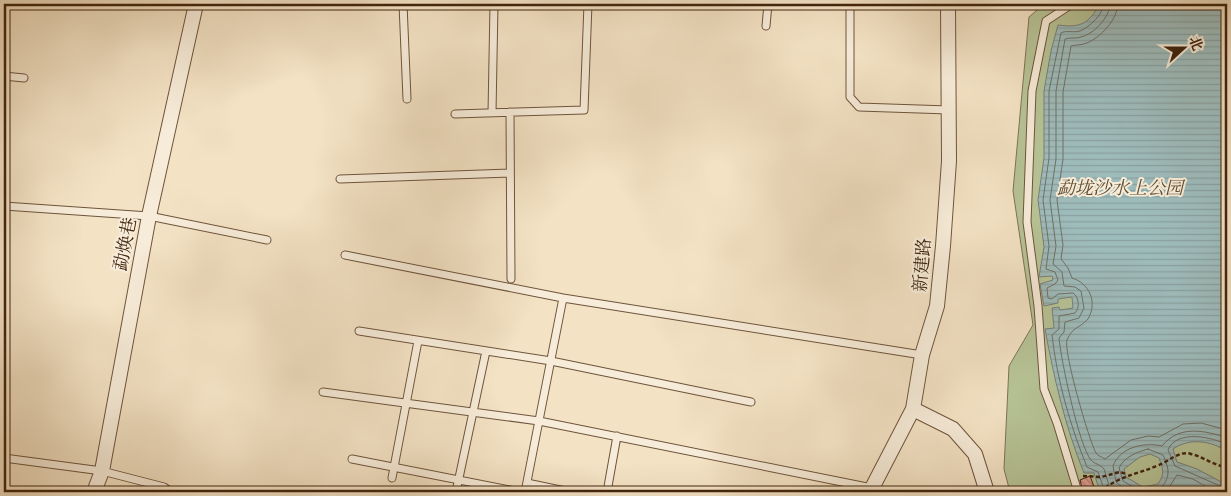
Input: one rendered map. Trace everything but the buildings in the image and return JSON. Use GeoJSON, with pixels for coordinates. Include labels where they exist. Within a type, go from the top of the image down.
{"type":"FeatureCollection","features":[{"type":"Feature","properties":{"kind":"street","name":"勐焕巷"},"geometry":{"type":"LineString","coordinates":[[94,492],[102,471],[149,216],[196,4]]}},
{"type":"Feature","properties":{"kind":"street","name":"新建路"},"geometry":{"type":"LineString","coordinates":[[871,490],[913,409],[922,356],[937,306],[949,161],[948,4]]}},
{"type":"Feature","properties":{"kind":"street"},"geometry":{"type":"LineString","coordinates":[[913,409],[953,429],[975,454],[987,492]]}},
{"type":"Feature","properties":{"kind":"lane"},"geometry":{"type":"LineString","coordinates":[[403,4],[407,99]]}},
{"type":"Feature","properties":{"kind":"lane"},"geometry":{"type":"LineString","coordinates":[[492,113],[494,4]]}},
{"type":"Feature","properties":{"kind":"lane"},"geometry":{"type":"LineString","coordinates":[[455,114],[584,110],[588,4]]}},
{"type":"Feature","properties":{"kind":"lane"},"geometry":{"type":"LineString","coordinates":[[766,26],[768,4]]}},
{"type":"Feature","properties":{"kind":"lane"},"geometry":{"type":"LineString","coordinates":[[850,4],[850,98],[854,104],[859,107],[949,110]]}},
{"type":"Feature","properties":{"kind":"lane"},"geometry":{"type":"LineString","coordinates":[[1072,4],[1046,21],[1032,91],[1027,222],[1038,306],[1044,389],[1057,423],[1078,492]]}},
{"type":"Feature","properties":{"kind":"lane"},"geometry":{"type":"LineString","coordinates":[[4,76],[24,78]]}},
{"type":"Feature","properties":{"kind":"lane"},"geometry":{"type":"LineString","coordinates":[[510,112],[511,279]]}},
{"type":"Feature","properties":{"kind":"lane"},"geometry":{"type":"LineString","coordinates":[[340,178],[510,174]]}},
{"type":"Feature","properties":{"kind":"lane"},"geometry":{"type":"LineString","coordinates":[[4,206],[149,216],[267,240]]}},
{"type":"Feature","properties":{"kind":"lane"},"geometry":{"type":"LineString","coordinates":[[345,254],[563,298],[922,356]]}},
{"type":"Feature","properties":{"kind":"lane"},"geometry":{"type":"LineString","coordinates":[[525,492],[563,298]]}},
{"type":"Feature","properties":{"kind":"lane"},"geometry":{"type":"LineString","coordinates":[[358,331],[551,362],[751,402]]}},
{"type":"Feature","properties":{"kind":"lane"},"geometry":{"type":"LineString","coordinates":[[392,478],[418,341]]}},
{"type":"Feature","properties":{"kind":"lane"},"geometry":{"type":"LineString","coordinates":[[456,492],[486,351]]}},
{"type":"Feature","properties":{"kind":"lane"},"geometry":{"type":"LineString","coordinates":[[323,392],[539,421],[871,490]]}},
{"type":"Feature","properties":{"kind":"lane"},"geometry":{"type":"LineString","coordinates":[[608,492],[617,436]]}},
{"type":"Feature","properties":{"kind":"lane"},"geometry":{"type":"LineString","coordinates":[[4,458],[102,471],[164,487],[171,492]]}},
{"type":"Feature","properties":{"kind":"lane"},"geometry":{"type":"LineString","coordinates":[[352,459],[520,492]]}},
{"type":"Feature","properties":{"kind":"lane"},"geometry":{"type":"LineString","coordinates":[[527,483],[570,492]]}},
{"type":"Feature","properties":{"kind":"path"},"geometry":{"type":"LineString","coordinates":[[1100,492],[1127,474],[1159,465],[1179,455],[1190,453],[1227,467]]}},
{"type":"Feature","properties":{"kind":"path"},"geometry":{"type":"LineString","coordinates":[[1092,476],[1101,477],[1120,472],[1127,474]]}},
{"type":"Feature","properties":{"kind":"green space","name":"勐垅沙水上公园"},"geometry":{"type":"Polygon","coordinates":[[[1044,4],[1227,4],[1227,492],[1010,492],[1004,469],[1009,366],[1033,325],[1013,191],[1029,17],[1044,4]]]}},
{"type":"Feature","properties":{"kind":"water","name":"勐垅沙水上公园"},"geometry":{"type":"Polygon","coordinates":[[[1100,4],[1227,4],[1227,452],[1214,445],[1200,442],[1186,443],[1173,449],[1177,462],[1197,469],[1227,485],[1227,492],[1100,492],[1094,473],[1084,473],[1071,438],[1061,402],[1045,329],[1054,328],[1052,308],[1059,307],[1060,310],[1073,308],[1072,297],[1058,299],[1058,303],[1044,306],[1040,284],[1053,280],[1052,276],[1039,277],[1044,247],[1038,200],[1044,158],[1044,91],[1058,25],[1073,26],[1083,23],[1092,16],[1100,4]],[[1150,454],[1140,457],[1124,469],[1126,477],[1143,487],[1158,484],[1163,471],[1159,458],[1150,454]]]}}]}
